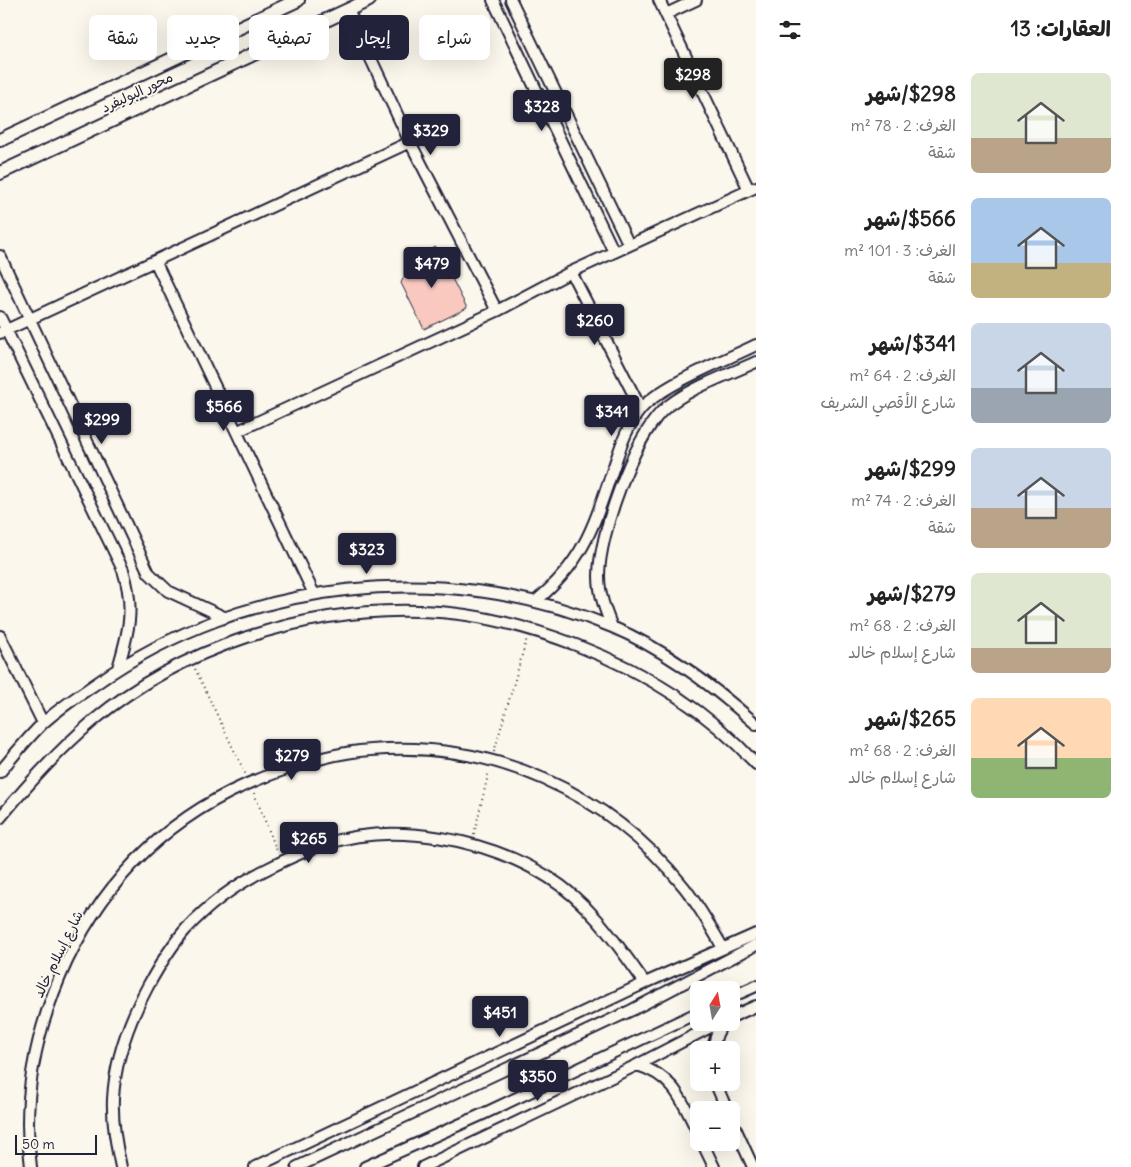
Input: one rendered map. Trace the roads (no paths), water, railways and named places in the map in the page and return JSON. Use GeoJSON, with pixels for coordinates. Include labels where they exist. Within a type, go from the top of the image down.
{"type":"FeatureCollection","features":[{"type":"Feature","properties":{"kind":"street","name":"محور البوليفرد"},"geometry":{"type":"LineString","coordinates":[[0,140],[298,0]]}},
{"type":"Feature","properties":{"kind":"street","name":"محور البوليفرد"},"geometry":{"type":"LineString","coordinates":[[0,173],[369,0]]}},
{"type":"Feature","properties":{"kind":"street"},"geometry":{"type":"LineString","coordinates":[[492,0],[614,252]]}},
{"type":"Feature","properties":{"kind":"street"},"geometry":{"type":"LineString","coordinates":[[511,0],[629,245]]}},
{"type":"Feature","properties":{"kind":"street"},"geometry":{"type":"LineString","coordinates":[[238,431],[496,311],[572,272],[753,188],[659,0]]}},
{"type":"Feature","properties":{"kind":"street"},"geometry":{"type":"LineString","coordinates":[[666,14],[696,0]]}},
{"type":"Feature","properties":{"kind":"street"},"geometry":{"type":"LineString","coordinates":[[348,10],[410,142],[496,311]]}},
{"type":"Feature","properties":{"kind":"street"},"geometry":{"type":"LineString","coordinates":[[3,332],[410,142]]}},
{"type":"Feature","properties":{"kind":"street"},"geometry":{"type":"LineString","coordinates":[[0,256],[149,573],[168,591],[224,617]]}},
{"type":"Feature","properties":{"kind":"street"},"geometry":{"type":"LineString","coordinates":[[155,261],[238,431],[314,594]]}},
{"type":"Feature","properties":{"kind":"street"},"geometry":{"type":"LineString","coordinates":[[572,272],[640,409]]}},
{"type":"Feature","properties":{"kind":"street"},"geometry":{"type":"LineString","coordinates":[[0,317],[3,332],[123,570],[131,607],[130,626],[118,668]]}},
{"type":"Feature","properties":{"kind":"street"},"geometry":{"type":"LineString","coordinates":[[536,601],[564,574],[586,542],[619,450],[640,409],[666,389],[756,346]]}},
{"type":"Feature","properties":{"kind":"street"},"geometry":{"type":"LineString","coordinates":[[612,627],[600,593],[600,558],[619,492],[647,431],[663,411],[681,397],[756,362]]}},
{"type":"Feature","properties":{"kind":"street"},"geometry":{"type":"LineString","coordinates":[[0,772],[43,724],[118,668],[167,641],[224,617],[260,606],[314,594],[357,588],[406,585],[456,587],[536,601],[612,627],[687,669],[727,698],[756,724]]}},
{"type":"Feature","properties":{"kind":"street"},"geometry":{"type":"LineString","coordinates":[[0,818],[43,770],[94,720],[129,695],[190,660],[244,638],[286,626],[328,617],[371,612],[420,611],[462,615],[530,628],[600,655],[648,679],[678,698],[714,724],[756,764]]}},
{"type":"Feature","properties":{"kind":"street"},"geometry":{"type":"LineString","coordinates":[[0,636],[43,724]]}},
{"type":"Feature","properties":{"kind":"street","name":"شارع إسلام خالد"},"geometry":{"type":"LineString","coordinates":[[31,1167],[28,1128],[29,1098],[38,1039],[57,982],[81,933],[109,890],[150,846],[197,810],[250,782],[327,757],[368,750],[426,749],[451,751],[492,759],[524,770],[562,787],[611,818],[637,839],[683,887],[703,914],[723,948]]}},
{"type":"Feature","properties":{"kind":"street"},"geometry":{"type":"LineString","coordinates":[[121,1167],[115,1137],[113,1100],[117,1064],[128,1028],[162,960],[186,930],[207,909],[246,880],[281,862],[326,844],[374,834],[423,834],[471,844],[512,857],[550,878],[583,904],[611,936],[645,983]]}},
{"type":"Feature","properties":{"kind":"street"},"geometry":{"type":"LineString","coordinates":[[255,1167],[645,983],[756,934]]}},
{"type":"Feature","properties":{"kind":"street"},"geometry":{"type":"LineString","coordinates":[[297,1167],[632,1010],[756,945]]}},
{"type":"Feature","properties":{"kind":"street"},"geometry":{"type":"LineString","coordinates":[[740,992],[756,986]]}},
{"type":"Feature","properties":{"kind":"street"},"geometry":{"type":"LineString","coordinates":[[740,1013],[756,1006]]}},
{"type":"Feature","properties":{"kind":"street"},"geometry":{"type":"LineString","coordinates":[[365,1167],[690,1016]]}},
{"type":"Feature","properties":{"kind":"street"},"geometry":{"type":"LineString","coordinates":[[423,1167],[704,1031]]}},
{"type":"Feature","properties":{"kind":"street"},"geometry":{"type":"LineString","coordinates":[[637,1065],[650,1069],[671,1084],[690,1117]]}},
{"type":"Feature","properties":{"kind":"street"},"geometry":{"type":"LineString","coordinates":[[740,1139],[753,1167]]}},
{"type":"Feature","properties":{"kind":"street"},"geometry":{"type":"LineString","coordinates":[[706,1151],[714,1167]]}}]}
